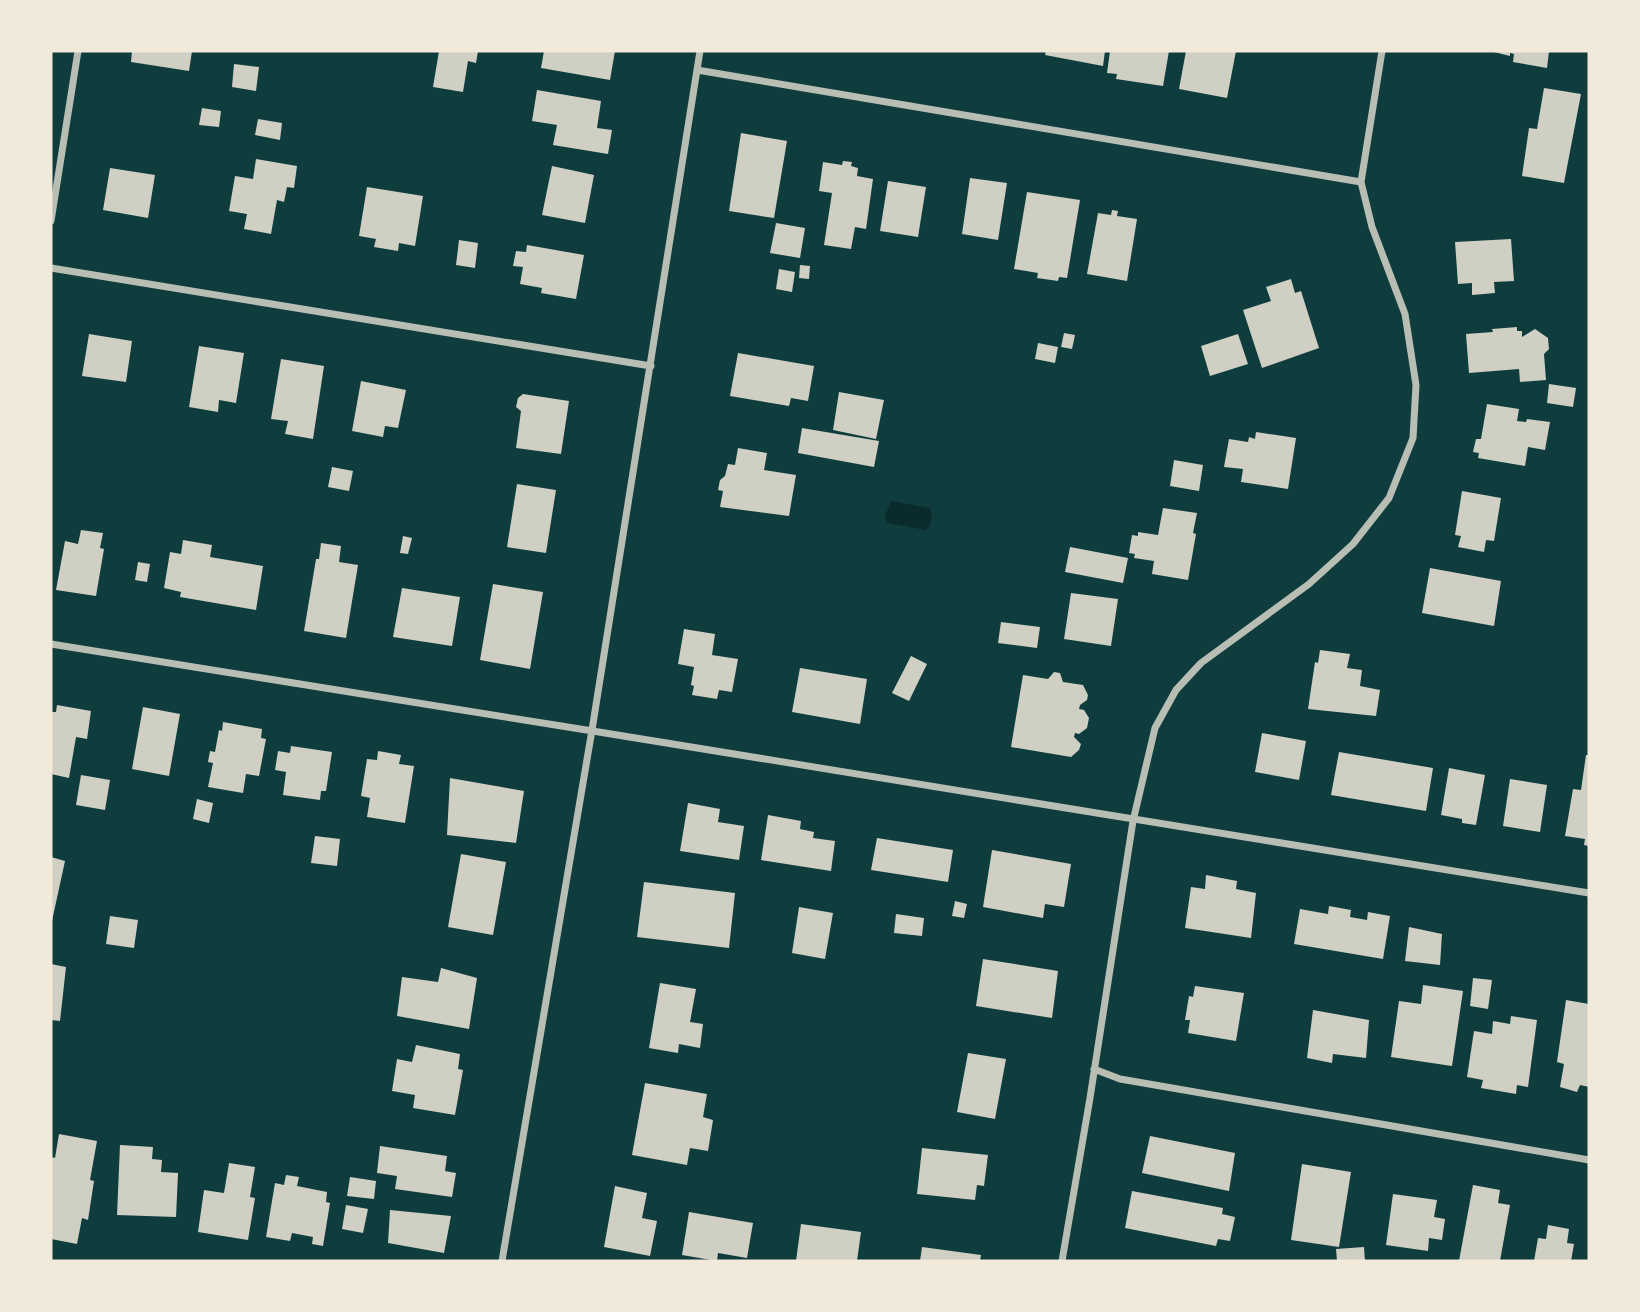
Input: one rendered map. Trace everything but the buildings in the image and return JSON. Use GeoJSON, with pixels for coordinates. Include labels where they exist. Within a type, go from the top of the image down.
{"type":"FeatureCollection","features":[{"type":"Feature","properties":{"kind":"street"},"geometry":{"type":"LineString","coordinates":[[51,221],[78,51]]}},
{"type":"Feature","properties":{"kind":"street"},"geometry":{"type":"LineString","coordinates":[[502,1261],[592,730],[700,51]]}},
{"type":"Feature","properties":{"kind":"street"},"geometry":{"type":"LineString","coordinates":[[1062,1261],[1133,821],[1155,728],[1177,690],[1201,663],[1309,584],[1353,544],[1389,498],[1413,438],[1416,385],[1405,314],[1371,227],[1361,182],[1382,51]]}},
{"type":"Feature","properties":{"kind":"street"},"geometry":{"type":"LineString","coordinates":[[697,70],[1361,182]]}},
{"type":"Feature","properties":{"kind":"street"},"geometry":{"type":"LineString","coordinates":[[51,268],[651,366]]}},
{"type":"Feature","properties":{"kind":"street"},"geometry":{"type":"LineString","coordinates":[[51,644],[1589,893]]}},
{"type":"Feature","properties":{"kind":"street"},"geometry":{"type":"LineString","coordinates":[[1094,1069],[1120,1079],[1589,1160]]}},
{"type":"Feature","properties":{"kind":"water"},"geometry":{"type":"Polygon","coordinates":[[[891,501],[930,508],[931,519],[926,530],[887,523],[885,516],[891,501]]]}}]}
